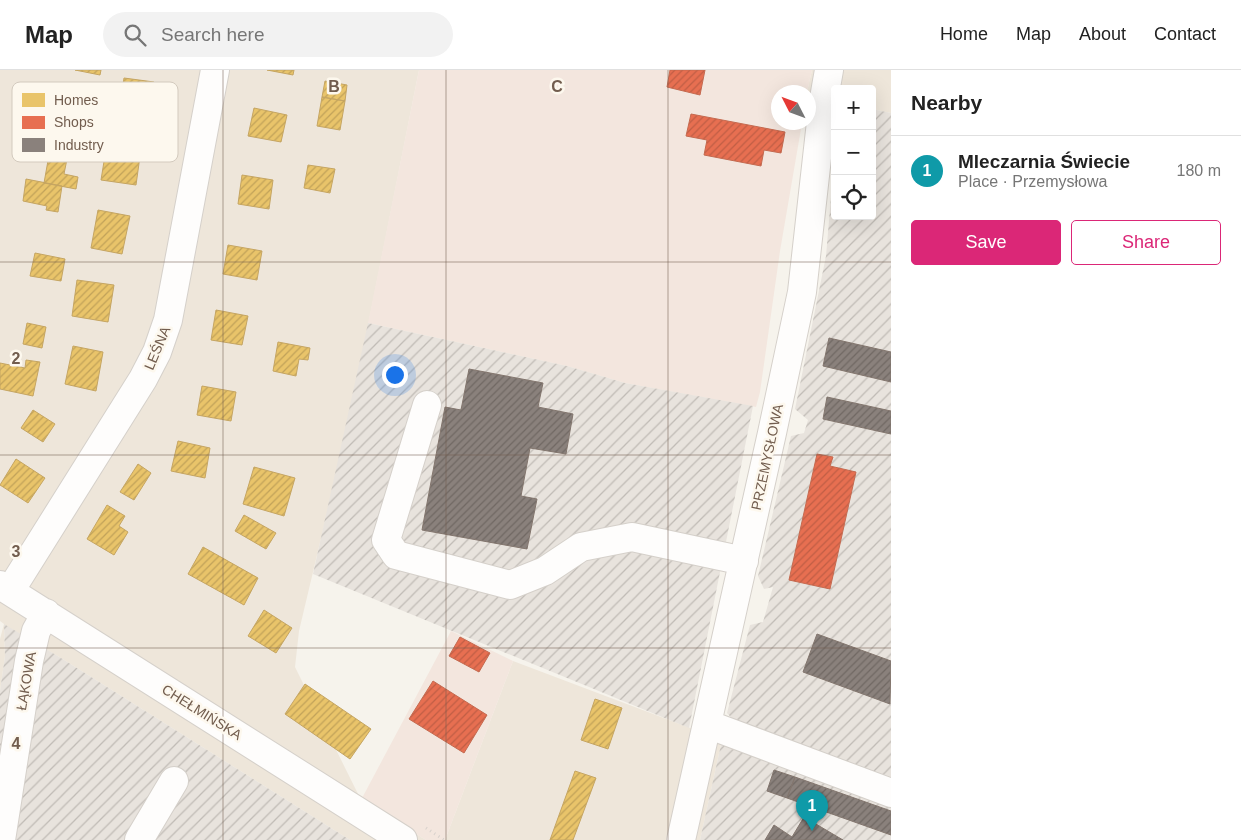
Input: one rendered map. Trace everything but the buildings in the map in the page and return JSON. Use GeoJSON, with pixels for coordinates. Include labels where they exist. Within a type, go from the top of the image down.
{"type":"FeatureCollection","features":[{"type":"Feature","properties":{"kind":"street","name":"LEŚNA"},"geometry":{"type":"LineString","coordinates":[[5,588],[143,379],[157,352],[168,320],[214,70]]}},
{"type":"Feature","properties":{"kind":"street","name":"PRZEMYSŁOWA"},"geometry":{"type":"LineString","coordinates":[[681,840],[802,292],[823,104],[829,70]]}},
{"type":"Feature","properties":{"kind":"street"},"geometry":{"type":"LineString","coordinates":[[427,406],[386,540],[396,555],[510,585],[545,571],[581,547],[632,537],[744,561]]}},
{"type":"Feature","properties":{"kind":"street","name":"CHEŁMIŃSKA"},"geometry":{"type":"LineString","coordinates":[[5,588],[403,840]]}},
{"type":"Feature","properties":{"kind":"street","name":"ŁĄKOWA"},"geometry":{"type":"LineString","coordinates":[[1,840],[29,661],[36,631],[46,613]]}},
{"type":"Feature","properties":{"kind":"street"},"geometry":{"type":"LineString","coordinates":[[707,724],[891,793]]}},
{"type":"Feature","properties":{"kind":"street"},"geometry":{"type":"LineString","coordinates":[[139,840],[174,781]]}},
{"type":"Feature","properties":{"kind":"shaded area"},"geometry":{"type":"Polygon","coordinates":[[[0,70],[419,70],[350,416],[299,631],[295,667],[361,800],[426,840],[350,840],[61,658],[4,625],[5,656],[0,691],[0,639],[4,624],[0,621],[0,70]]]}},
{"type":"Feature","properties":{"kind":"shaded area"},"geometry":{"type":"Polygon","coordinates":[[[419,70],[812,70],[809,85],[771,85],[771,130],[801,130],[780,251],[760,392],[756,407],[625,383],[567,366],[368,323],[419,70]]]}},
{"type":"Feature","properties":{"kind":"shaded area"},"geometry":{"type":"Polygon","coordinates":[[[812,70],[891,70],[891,113],[876,110],[876,85],[831,85],[831,100],[816,97],[816,85],[809,85],[812,70]]]}},
{"type":"Feature","properties":{"kind":"shaded area"},"geometry":{"type":"Polygon","coordinates":[[[876,110],[891,113],[891,779],[739,726],[727,713],[750,625],[763,622],[773,587],[764,589],[758,576],[791,436],[804,433],[808,420],[795,409],[826,256],[831,197],[831,220],[876,220],[876,110]]]}},
{"type":"Feature","properties":{"kind":"shaded area"},"geometry":{"type":"Polygon","coordinates":[[[368,323],[567,366],[625,383],[753,406],[689,728],[313,574],[368,323]]]}},
{"type":"Feature","properties":{"kind":"shaded area"},"geometry":{"type":"Polygon","coordinates":[[[4,624],[350,840],[0,840],[0,691],[5,656],[4,624]]]}},
{"type":"Feature","properties":{"kind":"shaded area"},"geometry":{"type":"Polygon","coordinates":[[[451,631],[513,661],[445,840],[426,840],[361,800],[451,631]]]}},
{"type":"Feature","properties":{"kind":"shaded area"},"geometry":{"type":"Polygon","coordinates":[[[513,661],[722,740],[700,840],[445,840],[513,661]]]}},
{"type":"Feature","properties":{"kind":"shaded area"},"geometry":{"type":"Polygon","coordinates":[[[722,740],[891,800],[891,840],[700,840],[722,740]]]}},
{"type":"Feature","properties":{"kind":"place","name":"Mleczarnia Świecie"},"geometry":{"type":"Point","coordinates":[812,831]}}]}
